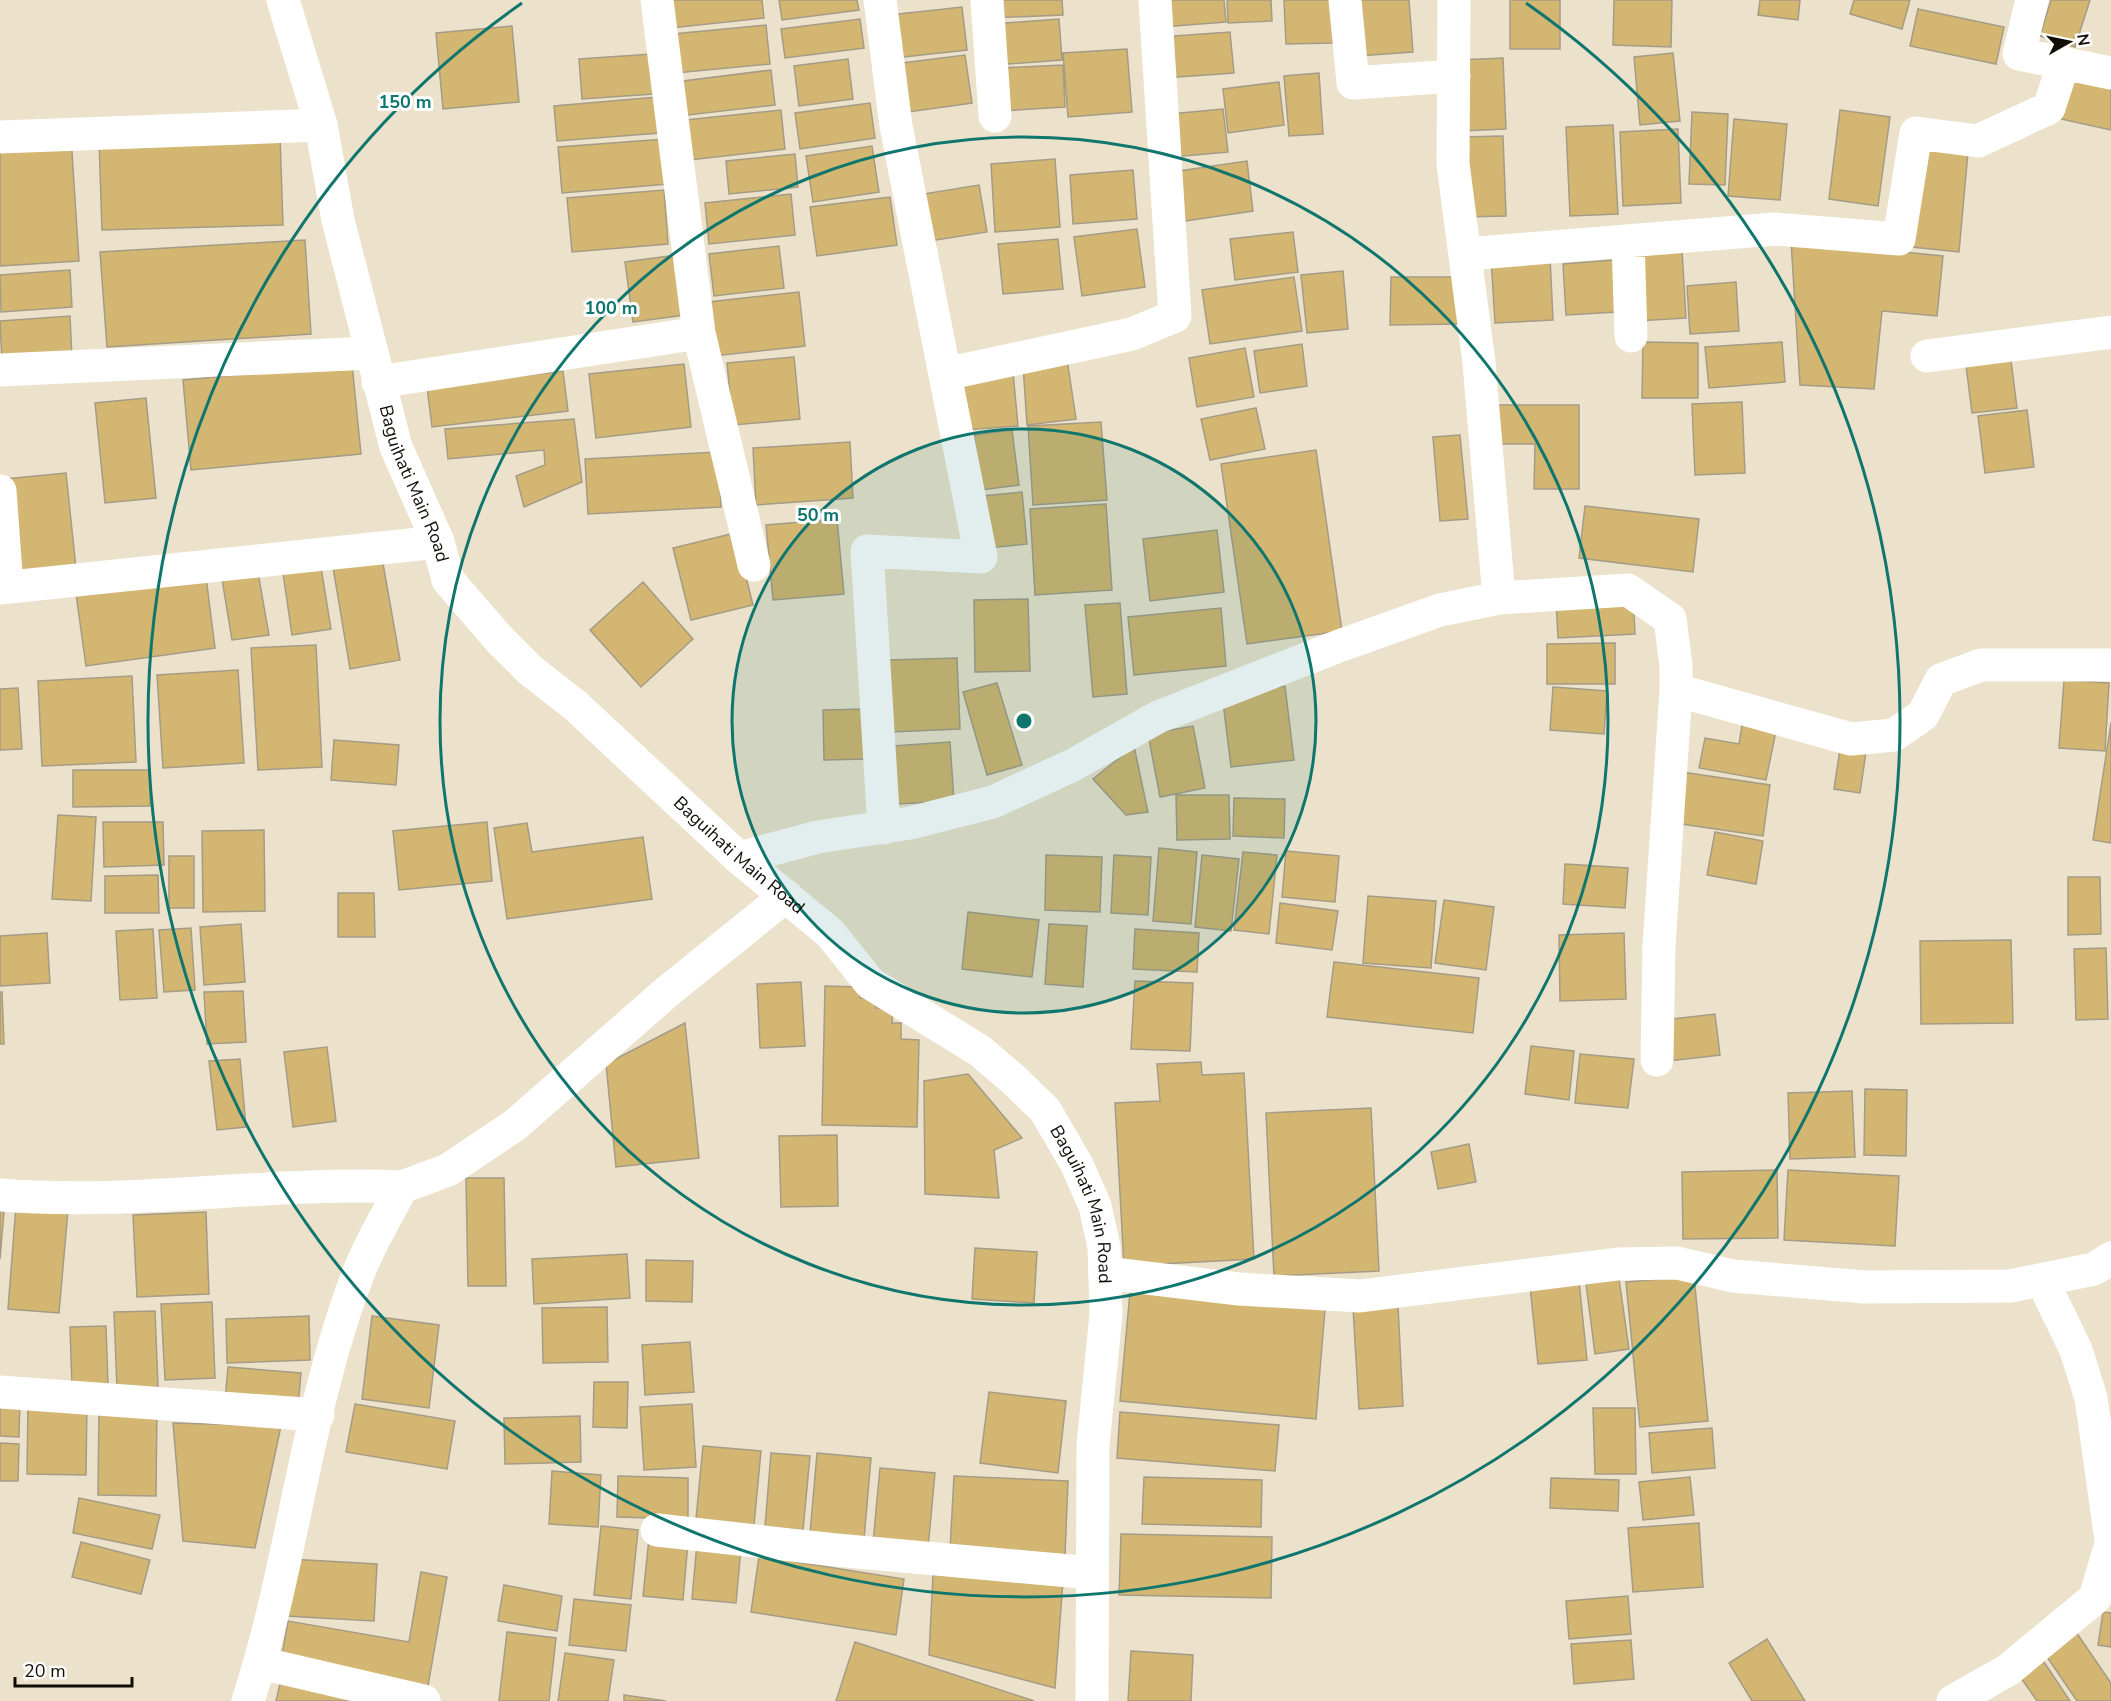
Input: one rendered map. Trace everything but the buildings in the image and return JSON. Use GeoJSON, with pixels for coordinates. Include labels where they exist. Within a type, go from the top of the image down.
{"type":"FeatureCollection","features":[{"type":"Feature","properties":{"kind":"street","name":"Baguihati Main Road"},"geometry":{"type":"LineString","coordinates":[[283,0],[321,125],[338,220],[396,447],[438,542],[448,580],[499,639],[530,670],[576,706],[641,764],[739,858],[830,933],[870,983],[980,1051],[1046,1110],[1095,1206],[1104,1247],[1106,1314],[1093,1445],[1092,1701]]}},
{"type":"Feature","properties":{"kind":"street"},"geometry":{"type":"LineString","coordinates":[[657,0],[699,333],[754,565]]}},
{"type":"Feature","properties":{"kind":"street"},"geometry":{"type":"LineString","coordinates":[[880,0],[896,126],[981,557],[867,551],[884,828]]}},
{"type":"Feature","properties":{"kind":"street"},"geometry":{"type":"LineString","coordinates":[[987,0],[995,116]]}},
{"type":"Feature","properties":{"kind":"street"},"geometry":{"type":"LineString","coordinates":[[945,374],[1132,334],[1175,316],[1155,0]]}},
{"type":"Feature","properties":{"kind":"street"},"geometry":{"type":"LineString","coordinates":[[1345,0],[1353,83],[1454,76]]}},
{"type":"Feature","properties":{"kind":"street"},"geometry":{"type":"LineString","coordinates":[[1454,0],[1453,164],[1479,363],[1499,598]]}},
{"type":"Feature","properties":{"kind":"street"},"geometry":{"type":"LineString","coordinates":[[2032,0],[2019,54],[2063,65],[2111,73]]}},
{"type":"Feature","properties":{"kind":"street"},"geometry":{"type":"LineString","coordinates":[[1465,254],[1775,229],[1899,238],[1916,133],[1978,141],[2049,108],[2063,65]]}},
{"type":"Feature","properties":{"kind":"street"},"geometry":{"type":"LineString","coordinates":[[0,137],[321,125]]}},
{"type":"Feature","properties":{"kind":"street"},"geometry":{"type":"LineString","coordinates":[[1628,241],[1631,336]]}},
{"type":"Feature","properties":{"kind":"street"},"geometry":{"type":"LineString","coordinates":[[1927,356],[2111,332]]}},
{"type":"Feature","properties":{"kind":"street"},"geometry":{"type":"LineString","coordinates":[[0,370],[375,368],[699,333]]}},
{"type":"Feature","properties":{"kind":"street"},"geometry":{"type":"LineString","coordinates":[[0,491],[3,587],[438,542]]}},
{"type":"Feature","properties":{"kind":"street"},"geometry":{"type":"LineString","coordinates":[[739,858],[818,837],[884,828],[993,802],[1073,765],[1169,713],[1328,650],[1440,610],[1499,598],[1628,590],[1670,619],[1676,666],[1659,945],[1657,1060]]}},
{"type":"Feature","properties":{"kind":"street"},"geometry":{"type":"LineString","coordinates":[[1676,690],[1851,740],[1894,735],[1923,715],[1941,680],[1981,665],[2111,665]]}},
{"type":"Feature","properties":{"kind":"street"},"geometry":{"type":"LineString","coordinates":[[0,1195],[159,1196],[337,1184],[402,1187],[448,1170],[515,1125],[668,991],[786,896]]}},
{"type":"Feature","properties":{"kind":"street"},"geometry":{"type":"LineString","coordinates":[[248,1701],[260,1664],[318,1415],[357,1276],[402,1187]]}},
{"type":"Feature","properties":{"kind":"street"},"geometry":{"type":"LineString","coordinates":[[1105,1273],[1239,1289],[1360,1296],[1618,1264],[1677,1263],[1733,1276],[1865,1287],[2010,1286],[2094,1269],[2111,1258]]}},
{"type":"Feature","properties":{"kind":"street"},"geometry":{"type":"LineString","coordinates":[[1953,1701],[2008,1670],[2095,1598],[2109,1554],[2101,1400],[2042,1280]]}},
{"type":"Feature","properties":{"kind":"street"},"geometry":{"type":"LineString","coordinates":[[0,1392],[318,1415]]}},
{"type":"Feature","properties":{"kind":"street"},"geometry":{"type":"LineString","coordinates":[[657,1530],[871,1553],[1092,1573]]}},
{"type":"Feature","properties":{"kind":"street"},"geometry":{"type":"LineString","coordinates":[[260,1664],[424,1701]]}}]}
